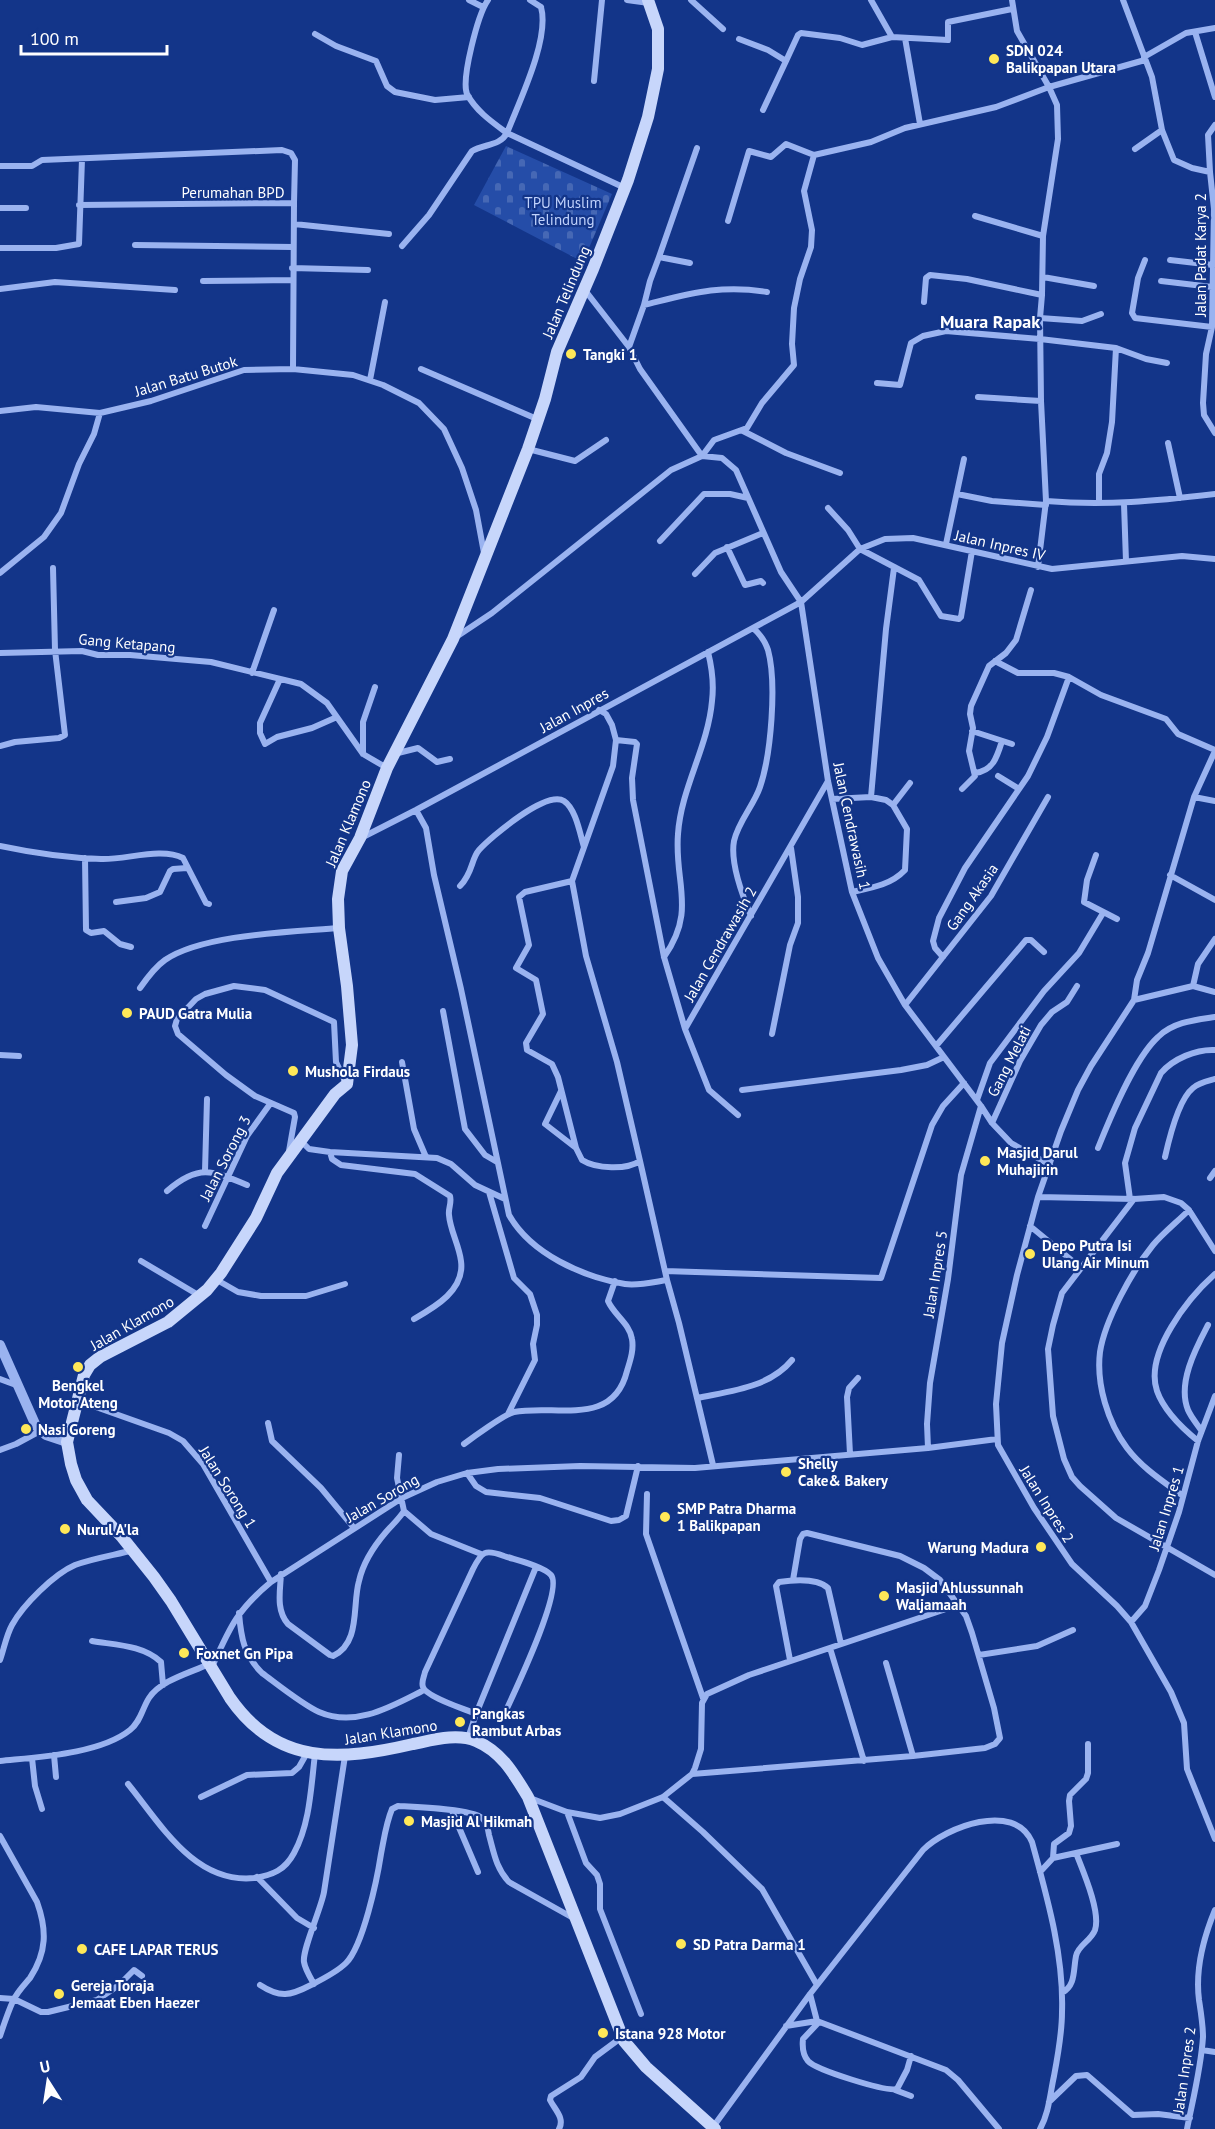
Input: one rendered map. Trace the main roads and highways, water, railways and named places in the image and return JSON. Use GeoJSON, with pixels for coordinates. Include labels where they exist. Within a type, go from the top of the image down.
{"type":"FeatureCollection","features":[{"type":"Feature","properties":{"kind":"main road","name":"Jalan Telindung"},"geometry":{"type":"LineString","coordinates":[[485,556],[528,449],[545,399],[557,352],[624,188],[648,117],[658,69],[658,29],[648,2]]}},
{"type":"Feature","properties":{"kind":"main road","name":"Jalan Klamono"},"geometry":{"type":"LineString","coordinates":[[485,556],[453,639],[387,768],[360,838],[342,871],[338,899],[339,928],[352,1045],[347,1084],[334,1094],[299,1139],[277,1173],[256,1218],[217,1280],[168,1322],[94,1361],[84,1375],[67,1442],[73,1473],[83,1493],[134,1550],[171,1601],[238,1710],[259,1731],[281,1745],[311,1753],[345,1756],[429,1741],[468,1738],[485,1746],[508,1764],[528,1797],[622,2037],[633,2054],[646,2067],[714,2128]]}},
{"type":"Feature","properties":{"kind":"place","name":"SDN 024 Balikpapan Utara"},"geometry":{"type":"Point","coordinates":[994,59]}},
{"type":"Feature","properties":{"kind":"place","name":"Tangki 1"},"geometry":{"type":"Point","coordinates":[571,354]}},
{"type":"Feature","properties":{"kind":"place","name":"PAUD Gatra Mulia"},"geometry":{"type":"Point","coordinates":[127,1013]}},
{"type":"Feature","properties":{"kind":"place","name":"Mushola Firdaus"},"geometry":{"type":"Point","coordinates":[293,1071]}},
{"type":"Feature","properties":{"kind":"place","name":"Masjid Darul Muhajirin"},"geometry":{"type":"Point","coordinates":[985,1161]}},
{"type":"Feature","properties":{"kind":"place","name":"Depo Putra Isi Ulang Air Minum"},"geometry":{"type":"Point","coordinates":[1030,1254]}},
{"type":"Feature","properties":{"kind":"place","name":"Bengkel Motor Ateng"},"geometry":{"type":"Point","coordinates":[78,1367]}},
{"type":"Feature","properties":{"kind":"place","name":"Nasi Goreng"},"geometry":{"type":"Point","coordinates":[26,1429]}},
{"type":"Feature","properties":{"kind":"place","name":"Shelly Cake& Bakery"},"geometry":{"type":"Point","coordinates":[786,1472]}},
{"type":"Feature","properties":{"kind":"place","name":"SMP Patra Dharma 1 Balikpapan"},"geometry":{"type":"Point","coordinates":[665,1517]}},
{"type":"Feature","properties":{"kind":"place","name":"Nurul A'la"},"geometry":{"type":"Point","coordinates":[65,1529]}},
{"type":"Feature","properties":{"kind":"place","name":"Warung Madura"},"geometry":{"type":"Point","coordinates":[1041,1547]}},
{"type":"Feature","properties":{"kind":"place","name":"Masjid Ahlussunnah Waljamaah"},"geometry":{"type":"Point","coordinates":[884,1596]}},
{"type":"Feature","properties":{"kind":"place","name":"Foxnet Gn Pipa"},"geometry":{"type":"Point","coordinates":[184,1653]}},
{"type":"Feature","properties":{"kind":"place","name":"Pangkas Rambut Arbas"},"geometry":{"type":"Point","coordinates":[460,1722]}},
{"type":"Feature","properties":{"kind":"place","name":"Masjid Al Hikmah"},"geometry":{"type":"Point","coordinates":[409,1821]}},
{"type":"Feature","properties":{"kind":"place","name":"SD Patra Darma 1"},"geometry":{"type":"Point","coordinates":[681,1944]}},
{"type":"Feature","properties":{"kind":"place","name":"CAFE LAPAR TERUS"},"geometry":{"type":"Point","coordinates":[82,1949]}},
{"type":"Feature","properties":{"kind":"place","name":"Gereja Toraja Jemaat Eben Haezer"},"geometry":{"type":"Point","coordinates":[59,1994]}},
{"type":"Feature","properties":{"kind":"place","name":"Istana 928 Motor"},"geometry":{"type":"Point","coordinates":[603,2033]}},
{"type":"Feature","properties":{"kind":"district","name":"Muara Rapak"},"geometry":{"type":"Point","coordinates":[990,321]}},
{"type":"Feature","properties":{"kind":"park label","name":"TPU Muslim Telindung"},"geometry":{"type":"Point","coordinates":[563,210]}}]}
